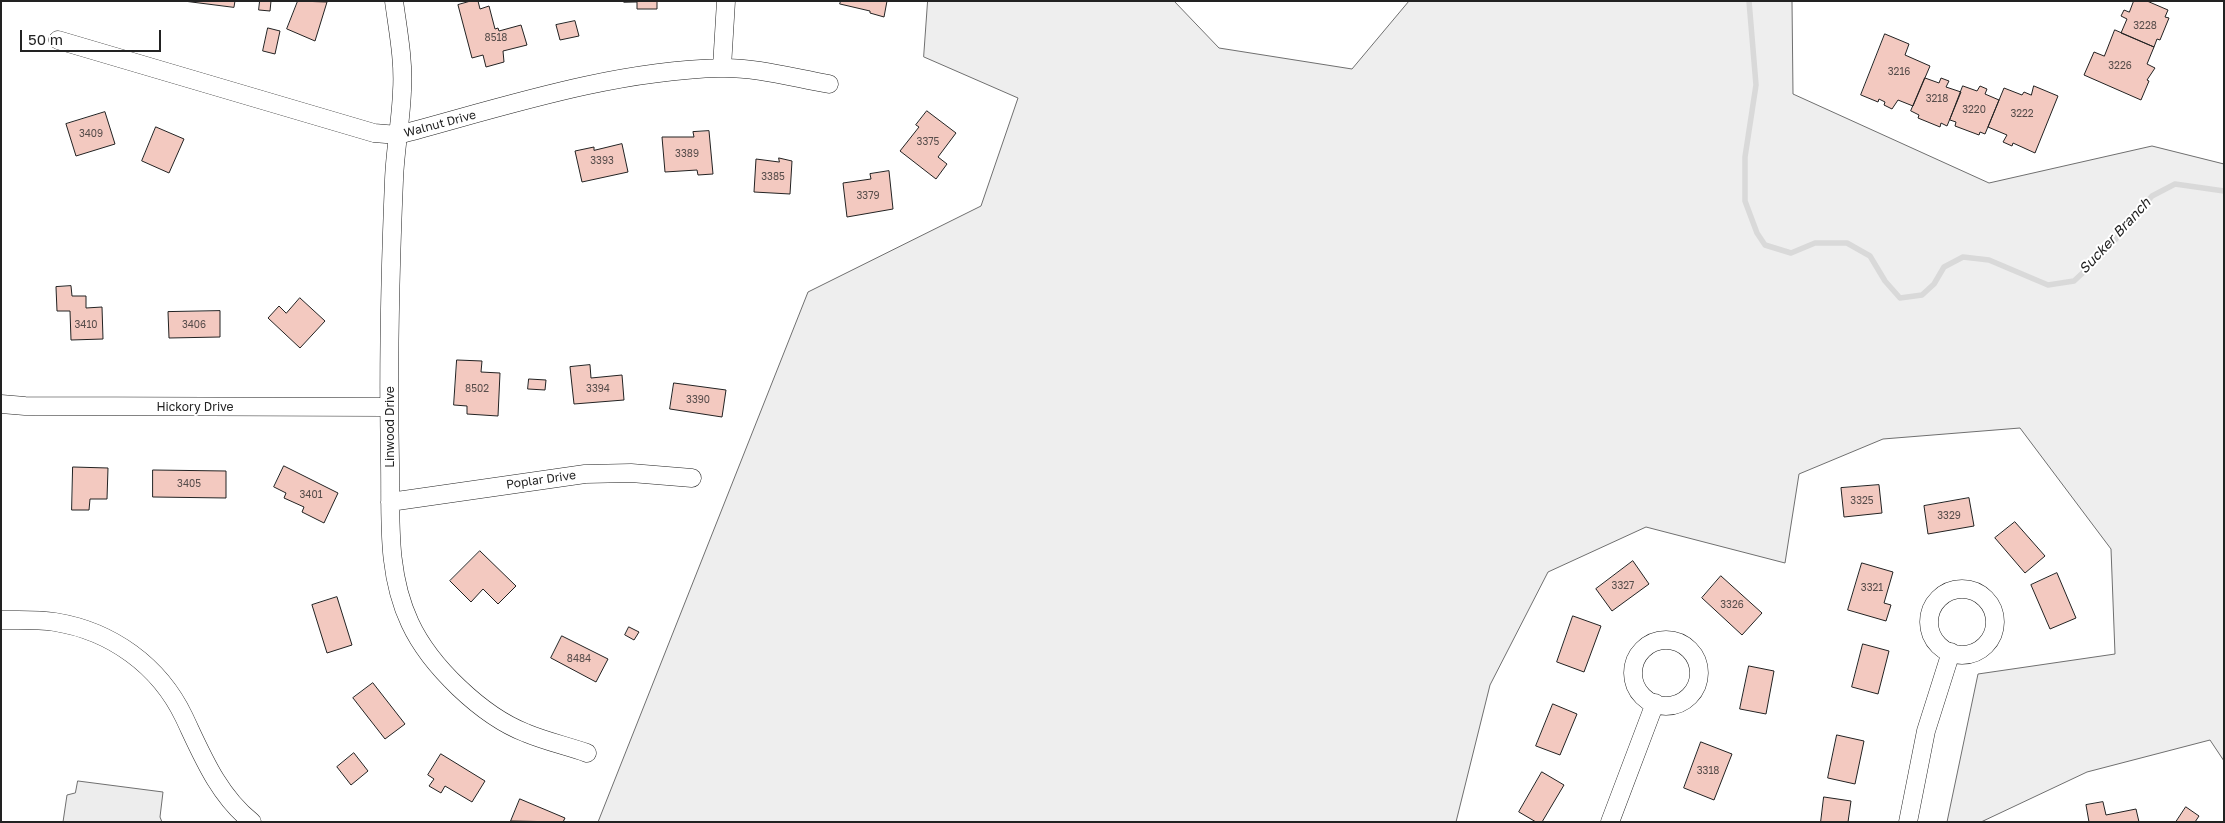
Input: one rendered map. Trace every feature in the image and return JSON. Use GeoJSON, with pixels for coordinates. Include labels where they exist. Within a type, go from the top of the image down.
{"type":"FeatureCollection","features":[{"type":"Feature","properties":{"kind":"street","name":"Linwood Drive"},"geometry":{"type":"LineString","coordinates":[[394,1],[402,72],[394,179],[389,407],[391,556],[399,594],[410,624],[430,654],[454,682],[492,714],[526,733],[587,753]]}},
{"type":"Feature","properties":{"kind":"street"},"geometry":{"type":"LineString","coordinates":[[722,67],[726,1]]}},
{"type":"Feature","properties":{"kind":"street","name":"Walnut Drive"},"geometry":{"type":"LineString","coordinates":[[58,40],[374,133],[398,135],[590,84],[634,76],[722,67],[829,84]]}},
{"type":"Feature","properties":{"kind":"street","name":"Hickory Drive"},"geometry":{"type":"LineString","coordinates":[[1,404],[35,406],[389,407]]}},
{"type":"Feature","properties":{"kind":"street","name":"Poplar Drive"},"geometry":{"type":"LineString","coordinates":[[390,502],[585,474],[631,472],[692,478]]}},
{"type":"Feature","properties":{"kind":"street"},"geometry":{"type":"LineString","coordinates":[[1,620],[53,621],[83,628],[113,640],[135,656],[154,672],[168,690],[183,715],[206,765],[227,795],[252,822]]}},
{"type":"Feature","properties":{"kind":"street"},"geometry":{"type":"LineString","coordinates":[[1908,822],[1926,731],[1951,652]]}},
{"type":"Feature","properties":{"kind":"street"},"geometry":{"type":"LineString","coordinates":[[1610,822],[1654,704]]}},
{"type":"Feature","properties":{"kind":"shaded area"},"geometry":{"type":"Polygon","coordinates":[[[928,1],[1174,1],[1219,48],[1352,69],[1409,1],[1792,1],[1793,94],[1989,183],[2152,146],[2224,164],[2224,761],[2210,740],[2087,772],[1981,822],[1947,822],[1978,674],[2115,654],[2111,549],[2020,428],[1883,439],[1799,474],[1785,563],[1646,527],[1548,572],[1490,685],[1456,822],[598,822],[808,292],[981,206],[1018,98],[924,57],[928,1]]]}},
{"type":"Feature","properties":{"kind":"shaded area"},"geometry":{"type":"Polygon","coordinates":[[[78,781],[163,792],[160,817],[162,822],[63,822],[67,795],[75,793],[78,781]]]}},
{"type":"Feature","properties":{"kind":"building"},"geometry":{"type":"Polygon","coordinates":[[[184,1],[235,1],[234,7],[184,1]]]}},
{"type":"Feature","properties":{"kind":"building"},"geometry":{"type":"Polygon","coordinates":[[[260,1],[271,1],[270,11],[259,10],[260,1]]]}},
{"type":"Feature","properties":{"kind":"building"},"geometry":{"type":"Polygon","coordinates":[[[298,1],[327,2],[315,41],[287,29],[298,1]]]}},
{"type":"Feature","properties":{"kind":"building"},"geometry":{"type":"Polygon","coordinates":[[[478,1],[480,9],[489,6],[495,29],[498,28],[499,31],[521,25],[527,45],[503,51],[504,62],[486,67],[483,55],[472,58],[458,5],[478,1]]]}},
{"type":"Feature","properties":{"kind":"building"},"geometry":{"type":"Polygon","coordinates":[[[657,1],[657,9],[637,9],[637,2],[624,2],[657,1]]]}},
{"type":"Feature","properties":{"kind":"building"},"geometry":{"type":"Polygon","coordinates":[[[841,1],[887,1],[884,17],[870,13],[870,11],[840,4],[841,1]]]}},
{"type":"Feature","properties":{"kind":"building"},"geometry":{"type":"Polygon","coordinates":[[[2134,1],[2147,1],[2168,10],[2165,17],[2169,18],[2160,40],[2157,39],[2154,47],[2121,33],[2127,19],[2121,16],[2124,10],[2129,12],[2134,1]]]}},
{"type":"Feature","properties":{"kind":"building"},"geometry":{"type":"Polygon","coordinates":[[[575,21],[579,36],[560,40],[556,25],[575,21]]]}},
{"type":"Feature","properties":{"kind":"building"},"geometry":{"type":"Polygon","coordinates":[[[268,28],[280,31],[275,54],[263,51],[268,28]]]}},
{"type":"Feature","properties":{"kind":"building"},"geometry":{"type":"Polygon","coordinates":[[[2115,30],[2154,47],[2147,64],[2155,68],[2147,80],[2149,81],[2141,100],[2084,75],[2094,52],[2104,56],[2115,30]]]}},
{"type":"Feature","properties":{"kind":"building"},"geometry":{"type":"Polygon","coordinates":[[[1885,34],[1909,44],[1905,55],[1930,66],[1913,106],[1898,100],[1892,109],[1884,105],[1885,102],[1879,99],[1878,102],[1861,95],[1885,34]]]}},
{"type":"Feature","properties":{"kind":"building"},"geometry":{"type":"Polygon","coordinates":[[[1925,78],[1939,83],[1941,78],[1949,81],[1946,87],[1961,92],[1947,126],[1941,123],[1940,127],[1918,118],[1919,115],[1911,111],[1925,78]]]}},
{"type":"Feature","properties":{"kind":"building"},"geometry":{"type":"Polygon","coordinates":[[[1963,86],[1977,91],[1980,86],[1987,89],[1985,94],[1999,100],[1985,134],[1980,132],[1979,135],[1955,126],[1956,122],[1950,120],[1963,86]]]}},
{"type":"Feature","properties":{"kind":"building"},"geometry":{"type":"Polygon","coordinates":[[[2034,86],[2058,96],[2035,153],[2013,143],[2012,146],[2003,142],[2007,135],[1988,127],[2004,88],[2022,95],[2024,92],[2031,95],[2034,86]]]}},
{"type":"Feature","properties":{"kind":"building"},"geometry":{"type":"Polygon","coordinates":[[[927,111],[956,133],[938,157],[947,164],[936,179],[900,151],[919,127],[916,125],[927,111]]]}},
{"type":"Feature","properties":{"kind":"building"},"geometry":{"type":"Polygon","coordinates":[[[105,112],[115,144],[76,156],[66,124],[105,112]]]}},
{"type":"Feature","properties":{"kind":"building"},"geometry":{"type":"Polygon","coordinates":[[[156,127],[184,139],[169,173],[142,161],[156,127]]]}},
{"type":"Feature","properties":{"kind":"building"},"geometry":{"type":"Polygon","coordinates":[[[709,131],[713,174],[698,175],[697,170],[665,172],[662,137],[694,137],[693,132],[709,131]]]}},
{"type":"Feature","properties":{"kind":"building"},"geometry":{"type":"Polygon","coordinates":[[[622,144],[628,172],[582,182],[575,151],[594,147],[594,150],[622,144]]]}},
{"type":"Feature","properties":{"kind":"building"},"geometry":{"type":"Polygon","coordinates":[[[779,158],[792,161],[790,194],[754,192],[756,159],[779,162],[779,158]]]}},
{"type":"Feature","properties":{"kind":"building"},"geometry":{"type":"Polygon","coordinates":[[[889,171],[893,209],[847,217],[843,183],[871,179],[870,174],[889,171]]]}},
{"type":"Feature","properties":{"kind":"building"},"geometry":{"type":"Polygon","coordinates":[[[71,286],[72,296],[86,296],[86,308],[102,307],[103,339],[71,340],[70,311],[57,311],[56,287],[71,286]]]}},
{"type":"Feature","properties":{"kind":"building"},"geometry":{"type":"Polygon","coordinates":[[[300,298],[325,321],[300,348],[268,318],[279,306],[286,313],[300,298]]]}},
{"type":"Feature","properties":{"kind":"building"},"geometry":{"type":"Polygon","coordinates":[[[220,311],[220,337],[169,338],[168,312],[220,311]]]}},
{"type":"Feature","properties":{"kind":"building"},"geometry":{"type":"Polygon","coordinates":[[[457,360],[482,361],[481,372],[500,373],[498,416],[467,414],[467,406],[454,405],[457,360]]]}},
{"type":"Feature","properties":{"kind":"building"},"geometry":{"type":"Polygon","coordinates":[[[590,365],[591,378],[622,375],[624,400],[574,404],[570,367],[590,365]]]}},
{"type":"Feature","properties":{"kind":"building"},"geometry":{"type":"Polygon","coordinates":[[[529,379],[546,380],[545,390],[528,389],[529,379]]]}},
{"type":"Feature","properties":{"kind":"building"},"geometry":{"type":"Polygon","coordinates":[[[674,383],[726,390],[722,417],[670,409],[674,383]]]}},
{"type":"Feature","properties":{"kind":"building"},"geometry":{"type":"Polygon","coordinates":[[[284,466],[338,493],[324,523],[302,512],[304,507],[284,498],[286,493],[274,487],[284,466]]]}},
{"type":"Feature","properties":{"kind":"building"},"geometry":{"type":"Polygon","coordinates":[[[73,467],[108,468],[107,499],[90,499],[89,510],[72,510],[73,467]]]}},
{"type":"Feature","properties":{"kind":"building"},"geometry":{"type":"Polygon","coordinates":[[[153,470],[226,471],[226,498],[153,497],[153,470]]]}},
{"type":"Feature","properties":{"kind":"building"},"geometry":{"type":"Polygon","coordinates":[[[1879,485],[1882,513],[1844,517],[1841,488],[1879,485]]]}},
{"type":"Feature","properties":{"kind":"building"},"geometry":{"type":"Polygon","coordinates":[[[1969,498],[1974,526],[1928,534],[1924,506],[1969,498]]]}},
{"type":"Feature","properties":{"kind":"building"},"geometry":{"type":"Polygon","coordinates":[[[2015,522],[2045,556],[2025,573],[1995,538],[2015,522]]]}},
{"type":"Feature","properties":{"kind":"building"},"geometry":{"type":"Polygon","coordinates":[[[480,551],[516,586],[498,604],[483,589],[471,602],[450,581],[480,551]]]}},
{"type":"Feature","properties":{"kind":"building"},"geometry":{"type":"Polygon","coordinates":[[[1633,561],[1649,584],[1612,611],[1596,589],[1633,561]]]}},
{"type":"Feature","properties":{"kind":"building"},"geometry":{"type":"Polygon","coordinates":[[[1862,563],[1893,572],[1884,603],[1891,605],[1886,621],[1848,610],[1862,563]]]}},
{"type":"Feature","properties":{"kind":"building"},"geometry":{"type":"Polygon","coordinates":[[[2057,573],[2076,618],[2050,629],[2031,585],[2057,573]]]}},
{"type":"Feature","properties":{"kind":"building"},"geometry":{"type":"Polygon","coordinates":[[[1721,576],[1762,613],[1742,635],[1702,598],[1721,576]]]}},
{"type":"Feature","properties":{"kind":"building"},"geometry":{"type":"Polygon","coordinates":[[[337,597],[352,645],[327,653],[312,605],[337,597]]]}},
{"type":"Feature","properties":{"kind":"building"},"geometry":{"type":"Polygon","coordinates":[[[1573,616],[1601,626],[1584,672],[1557,662],[1573,616]]]}},
{"type":"Feature","properties":{"kind":"building"},"geometry":{"type":"Polygon","coordinates":[[[629,627],[639,632],[634,640],[625,635],[629,627]]]}},
{"type":"Feature","properties":{"kind":"building"},"geometry":{"type":"Polygon","coordinates":[[[562,636],[608,659],[596,682],[551,658],[562,636]]]}},
{"type":"Feature","properties":{"kind":"building"},"geometry":{"type":"Polygon","coordinates":[[[1863,644],[1889,651],[1878,694],[1852,687],[1863,644]]]}},
{"type":"Feature","properties":{"kind":"building"},"geometry":{"type":"Polygon","coordinates":[[[1749,666],[1774,671],[1766,714],[1740,709],[1749,666]]]}},
{"type":"Feature","properties":{"kind":"building"},"geometry":{"type":"Polygon","coordinates":[[[373,683],[405,724],[385,739],[353,698],[373,683]]]}},
{"type":"Feature","properties":{"kind":"building"},"geometry":{"type":"Polygon","coordinates":[[[1553,704],[1577,714],[1560,755],[1536,746],[1553,704]]]}},
{"type":"Feature","properties":{"kind":"building"},"geometry":{"type":"Polygon","coordinates":[[[1837,735],[1864,741],[1855,784],[1828,778],[1837,735]]]}},
{"type":"Feature","properties":{"kind":"building"},"geometry":{"type":"Polygon","coordinates":[[[1701,742],[1732,754],[1714,800],[1684,788],[1701,742]]]}},
{"type":"Feature","properties":{"kind":"building"},"geometry":{"type":"Polygon","coordinates":[[[354,753],[368,771],[351,785],[337,767],[354,753]]]}},
{"type":"Feature","properties":{"kind":"building"},"geometry":{"type":"Polygon","coordinates":[[[441,754],[485,781],[472,802],[445,786],[441,793],[429,786],[434,779],[428,775],[441,754]]]}},
{"type":"Feature","properties":{"kind":"building"},"geometry":{"type":"Polygon","coordinates":[[[1542,772],[1564,785],[1542,822],[1536,822],[1519,812],[1542,772]]]}},
{"type":"Feature","properties":{"kind":"building"},"geometry":{"type":"Polygon","coordinates":[[[1824,797],[1851,801],[1848,822],[1821,822],[1824,797]]]}},
{"type":"Feature","properties":{"kind":"building"},"geometry":{"type":"Polygon","coordinates":[[[520,799],[565,818],[563,822],[511,821],[520,799]]]}},
{"type":"Feature","properties":{"kind":"building"},"geometry":{"type":"Polygon","coordinates":[[[2103,802],[2106,815],[2136,809],[2139,822],[2089,822],[2086,805],[2103,802]]]}},
{"type":"Feature","properties":{"kind":"building"},"geometry":{"type":"Polygon","coordinates":[[[2186,807],[2199,816],[2195,822],[2176,822],[2186,807]]]}},
{"type":"Feature","properties":{"kind":"waterway","name":"Sucker Branch"},"geometry":{"type":"LineString","coordinates":[[1749,1],[1756,85],[1745,157],[1745,201],[1757,233],[1765,245],[1791,253],[1815,243],[1847,243],[1870,256],[1885,281],[1900,298],[1922,295],[1934,284],[1944,267],[1963,257],[1989,260],[2048,285],[2074,281],[2104,253],[2152,196],[2175,184],[2224,191]]}}]}
